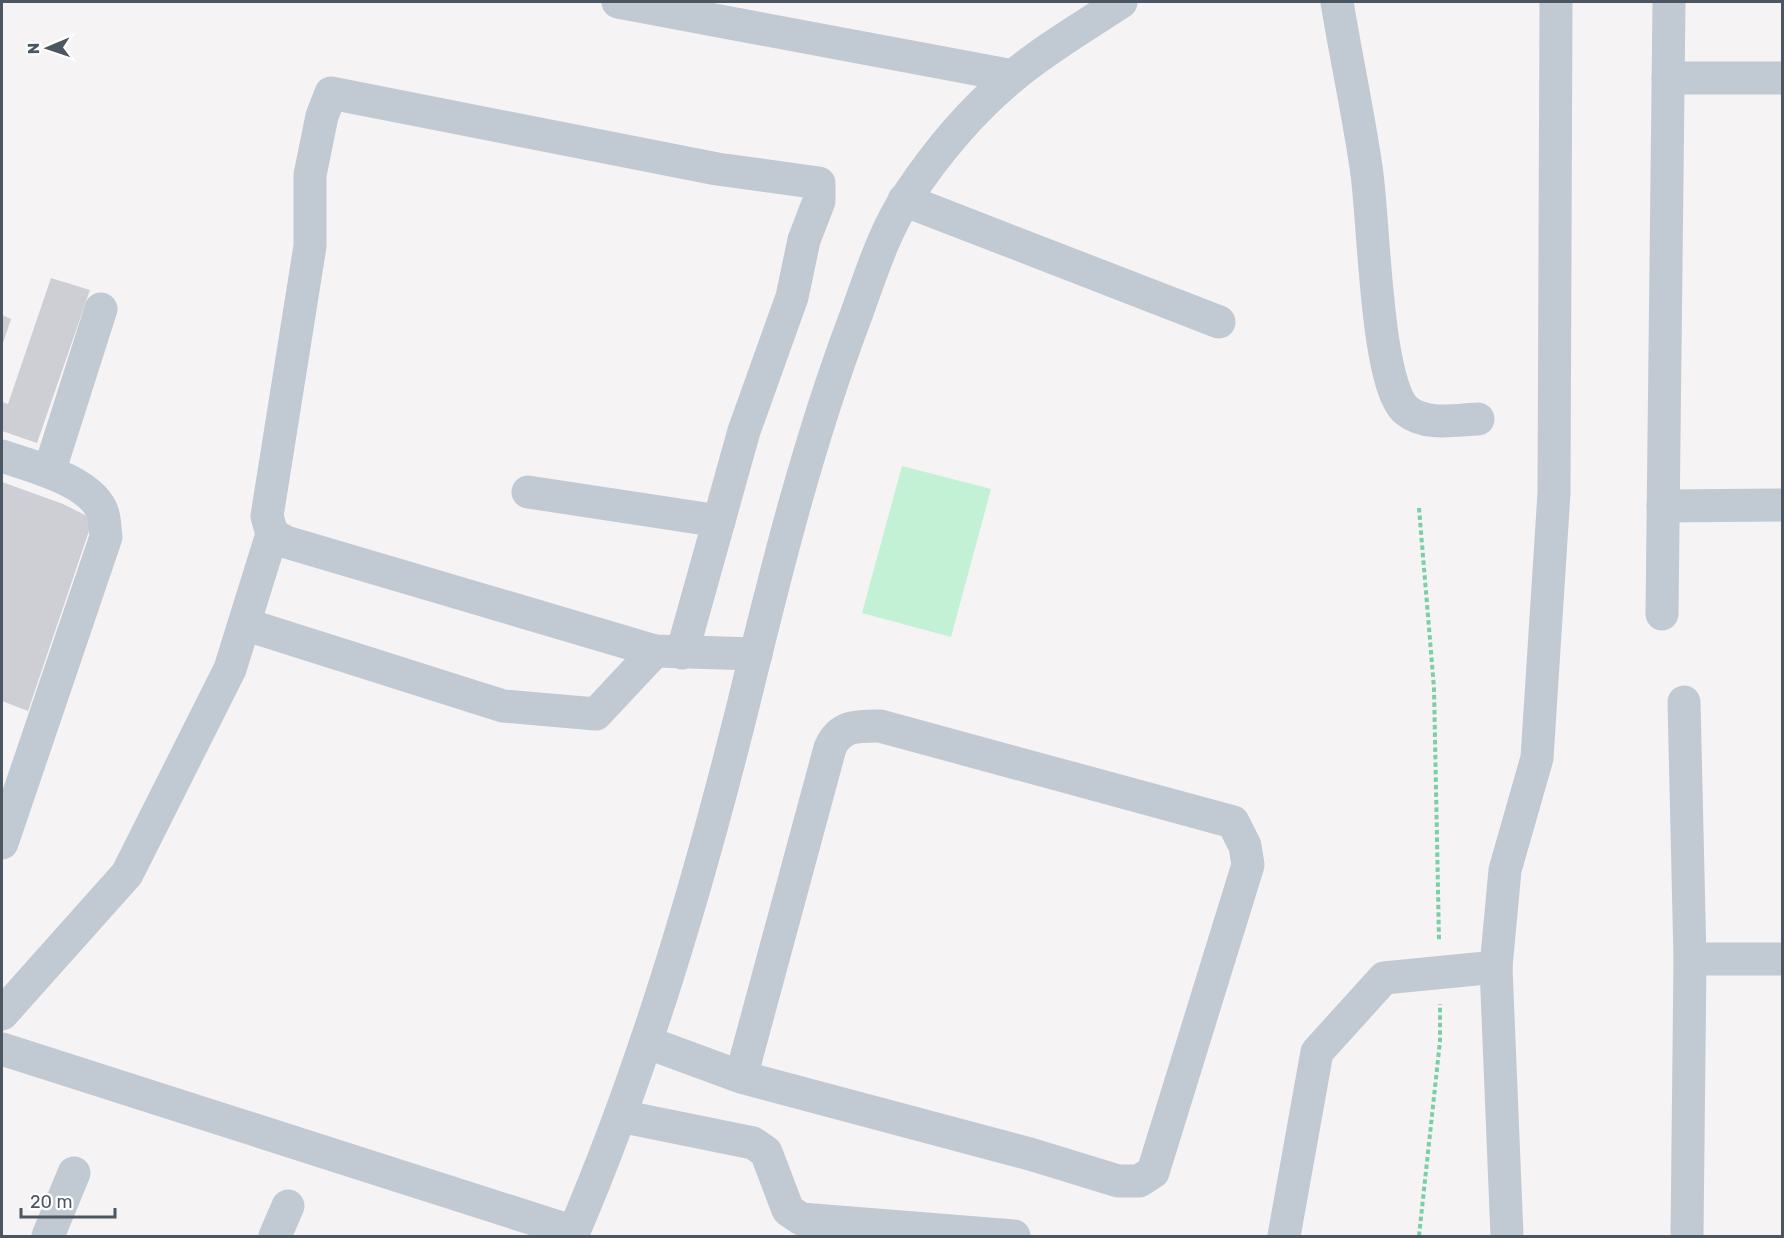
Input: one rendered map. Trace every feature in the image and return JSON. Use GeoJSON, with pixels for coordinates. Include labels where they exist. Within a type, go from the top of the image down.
{"type":"FeatureCollection","features":[{"type":"Feature","properties":{"kind":"street"},"geometry":{"type":"LineString","coordinates":[[618,2],[1013,76]]}},
{"type":"Feature","properties":{"kind":"street"},"geometry":{"type":"LineString","coordinates":[[2,1048],[573,1234],[620,1116],[646,1042],[722,788],[795,498],[821,412],[874,267],[904,200],[947,141],[1013,76],[1121,2]]}},
{"type":"Feature","properties":{"kind":"street"},"geometry":{"type":"LineString","coordinates":[[1336,2],[1367,169],[1383,345],[1395,393],[1406,410],[1424,420],[1478,419]]}},
{"type":"Feature","properties":{"kind":"street"},"geometry":{"type":"LineString","coordinates":[[1507,1236],[1496,967],[1505,870],[1536,758],[1551,527],[1556,2]]}},
{"type":"Feature","properties":{"kind":"street"},"geometry":{"type":"LineString","coordinates":[[1662,614],[1669,2]]}},
{"type":"Feature","properties":{"kind":"street"},"geometry":{"type":"LineString","coordinates":[[1668,78],[1782,78]]}},
{"type":"Feature","properties":{"kind":"street"},"geometry":{"type":"LineString","coordinates":[[2,1014],[127,874],[230,669],[244,624],[272,534],[267,516],[310,246],[310,175],[322,116],[331,93],[717,169],[819,183],[819,201],[804,240],[792,297],[744,431],[719,521],[669,652],[596,714],[503,706],[244,624]]}},
{"type":"Feature","properties":{"kind":"street"},"geometry":{"type":"LineString","coordinates":[[904,200],[1219,322]]}},
{"type":"Feature","properties":{"kind":"street"},"geometry":{"type":"LineString","coordinates":[[49,472],[101,309]]}},
{"type":"Feature","properties":{"kind":"street"},"geometry":{"type":"LineString","coordinates":[[2,456],[49,472],[88,492],[102,513],[106,537],[2,843]]}},
{"type":"Feature","properties":{"kind":"street"},"geometry":{"type":"LineString","coordinates":[[528,492],[719,521]]}},
{"type":"Feature","properties":{"kind":"street"},"geometry":{"type":"LineString","coordinates":[[1663,506],[1782,505]]}},
{"type":"Feature","properties":{"kind":"street"},"geometry":{"type":"LineString","coordinates":[[272,534],[286,542],[669,652],[756,654]]}},
{"type":"Feature","properties":{"kind":"street"},"geometry":{"type":"LineString","coordinates":[[1684,702],[1689,959],[1687,1236]]}},
{"type":"Feature","properties":{"kind":"street"},"geometry":{"type":"LineString","coordinates":[[646,1042],[741,1077],[1030,1154],[1118,1181],[1139,1181],[1153,1172],[1248,865],[1245,846],[1233,822],[880,726],[846,728],[835,736],[830,748],[741,1077]]}},
{"type":"Feature","properties":{"kind":"street"},"geometry":{"type":"LineString","coordinates":[[1689,959],[1782,959]]}},
{"type":"Feature","properties":{"kind":"street"},"geometry":{"type":"LineString","coordinates":[[1284,1236],[1317,1052],[1384,978],[1496,967]]}},
{"type":"Feature","properties":{"kind":"street"},"geometry":{"type":"LineString","coordinates":[[620,1116],[753,1143],[766,1152],[788,1210],[801,1219],[1014,1236]]}},
{"type":"Feature","properties":{"kind":"street"},"geometry":{"type":"LineString","coordinates":[[48,1236],[74,1173]]}},
{"type":"Feature","properties":{"kind":"street"},"geometry":{"type":"LineString","coordinates":[[275,1236],[288,1206]]}},
{"type":"Feature","properties":{"kind":"path"},"geometry":{"type":"LineString","coordinates":[[1419,508],[1434,688],[1439,947]]}},
{"type":"Feature","properties":{"kind":"path"},"geometry":{"type":"LineString","coordinates":[[1419,1236],[1440,1041],[1440,994]]}},
{"type":"Feature","properties":{"kind":"green space"},"geometry":{"type":"Polygon","coordinates":[[[902,466],[991,489],[951,637],[862,613],[902,466]]]}},
{"type":"Feature","properties":{"kind":"building"},"geometry":{"type":"Polygon","coordinates":[[[51,278],[90,290],[37,443],[2,431],[2,402],[8,404],[51,278]]]}},
{"type":"Feature","properties":{"kind":"building"},"geometry":{"type":"Polygon","coordinates":[[[2,315],[11,319],[2,346],[2,315]]]}},
{"type":"Feature","properties":{"kind":"building"},"geometry":{"type":"Polygon","coordinates":[[[2,482],[63,504],[93,519],[28,711],[2,701],[2,482]]]}}]}
